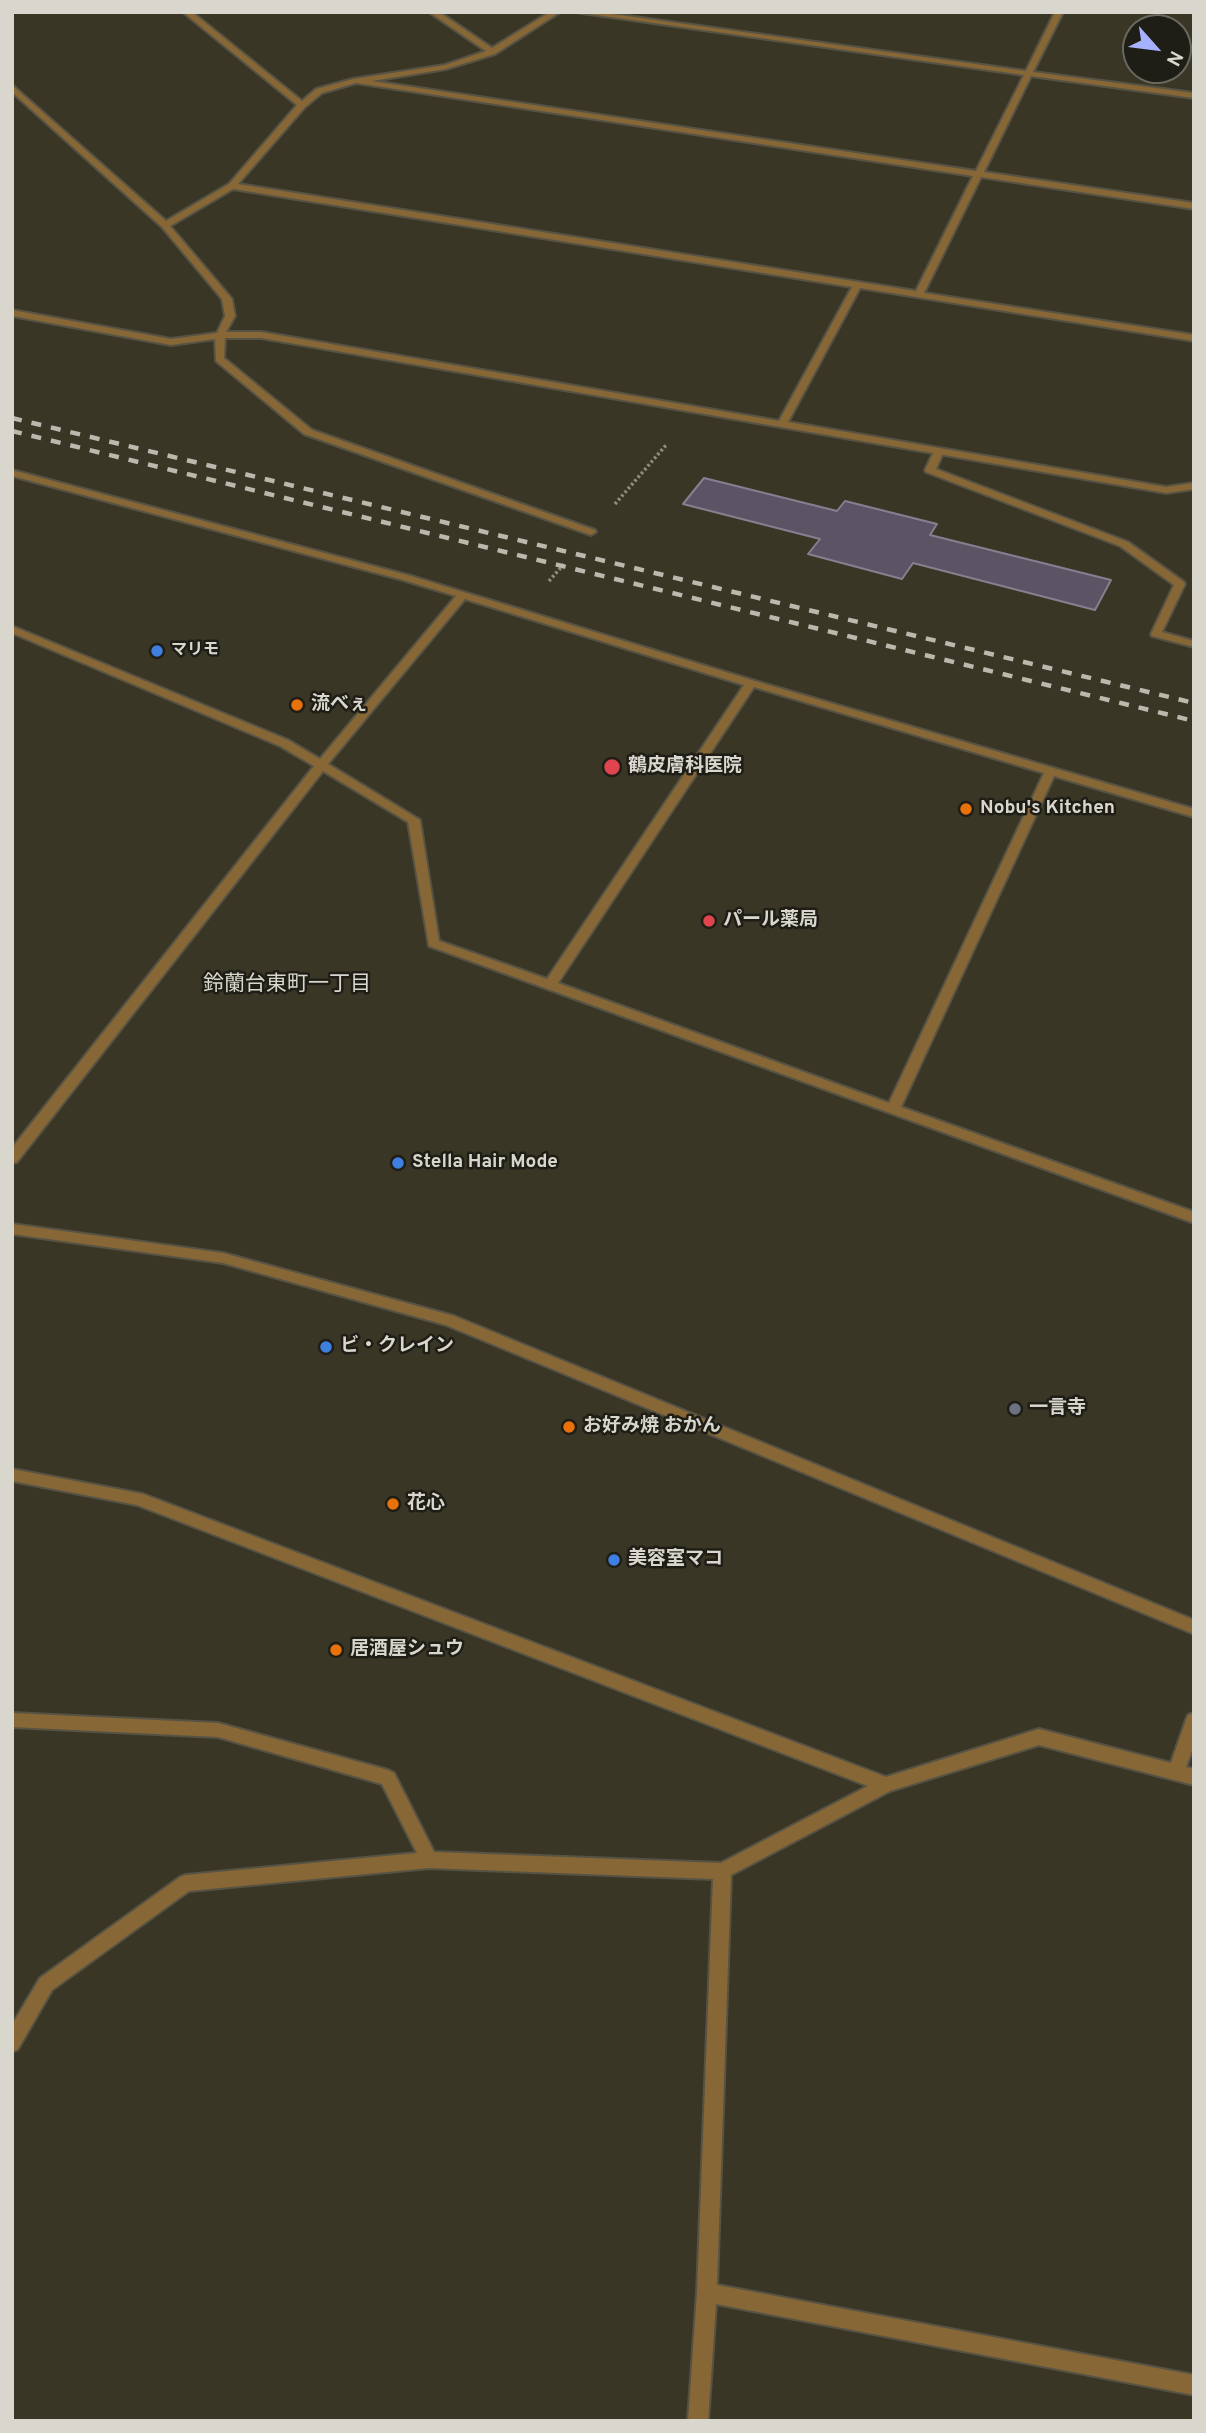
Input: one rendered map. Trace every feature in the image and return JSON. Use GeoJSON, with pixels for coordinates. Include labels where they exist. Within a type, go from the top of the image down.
{"type":"FeatureCollection","features":[{"type":"Feature","properties":{"kind":"street"},"geometry":{"type":"LineString","coordinates":[[187,12],[302,105]]}},
{"type":"Feature","properties":{"kind":"street"},"geometry":{"type":"LineString","coordinates":[[433,12],[492,52]]}},
{"type":"Feature","properties":{"kind":"street"},"geometry":{"type":"LineString","coordinates":[[165,225],[232,186],[302,105],[319,90],[356,81],[446,67],[492,52],[556,12]]}},
{"type":"Feature","properties":{"kind":"street"},"geometry":{"type":"LineString","coordinates":[[579,12],[1194,96]]}},
{"type":"Feature","properties":{"kind":"street"},"geometry":{"type":"LineString","coordinates":[[919,294],[1059,12]]}},
{"type":"Feature","properties":{"kind":"street"},"geometry":{"type":"LineString","coordinates":[[356,81],[1194,206]]}},
{"type":"Feature","properties":{"kind":"street"},"geometry":{"type":"LineString","coordinates":[[12,87],[165,225],[228,299],[230,316],[220,335],[219,359],[308,432],[591,531]]}},
{"type":"Feature","properties":{"kind":"street"},"geometry":{"type":"LineString","coordinates":[[232,186],[1194,338]]}},
{"type":"Feature","properties":{"kind":"street"},"geometry":{"type":"LineString","coordinates":[[783,423],[858,284]]}},
{"type":"Feature","properties":{"kind":"street"},"geometry":{"type":"LineString","coordinates":[[12,313],[171,342],[220,335],[261,335],[1166,490],[1194,485]]}},
{"type":"Feature","properties":{"kind":"street"},"geometry":{"type":"LineString","coordinates":[[939,451],[930,470],[1124,544],[1180,584],[1156,634],[1194,644]]}},
{"type":"Feature","properties":{"kind":"street"},"geometry":{"type":"LineString","coordinates":[[12,473],[407,578],[751,683],[1194,813]]}},
{"type":"Feature","properties":{"kind":"street"},"geometry":{"type":"LineString","coordinates":[[12,1158],[321,765],[462,596]]}},
{"type":"Feature","properties":{"kind":"street"},"geometry":{"type":"LineString","coordinates":[[12,629],[284,743],[414,820],[433,943],[1194,1218]]}},
{"type":"Feature","properties":{"kind":"street"},"geometry":{"type":"LineString","coordinates":[[550,985],[751,683]]}},
{"type":"Feature","properties":{"kind":"street"},"geometry":{"type":"LineString","coordinates":[[893,1109],[1050,772]]}},
{"type":"Feature","properties":{"kind":"street"},"geometry":{"type":"LineString","coordinates":[[12,1229],[223,1258],[449,1320],[1194,1627]]}},
{"type":"Feature","properties":{"kind":"street"},"geometry":{"type":"LineString","coordinates":[[12,1475],[138,1499],[886,1785]]}},
{"type":"Feature","properties":{"kind":"street"},"geometry":{"type":"LineString","coordinates":[[12,1720],[218,1731],[388,1779],[429,1860]]}},
{"type":"Feature","properties":{"kind":"street"},"geometry":{"type":"LineString","coordinates":[[12,2043],[46,1984],[186,1884],[429,1860],[722,1871],[886,1785],[1039,1737],[1185,1774],[1194,1720]]}},
{"type":"Feature","properties":{"kind":"street"},"geometry":{"type":"LineString","coordinates":[[698,2421],[707,2293],[722,1871]]}},
{"type":"Feature","properties":{"kind":"street"},"geometry":{"type":"LineString","coordinates":[[707,2293],[1194,2385]]}},
{"type":"Feature","properties":{"kind":"path"},"geometry":{"type":"LineString","coordinates":[[591,531],[656,455]]}},
{"type":"Feature","properties":{"kind":"building"},"geometry":{"type":"Polygon","coordinates":[[[704,478],[837,511],[845,501],[937,524],[930,535],[1111,580],[1095,610],[913,563],[902,579],[808,554],[820,539],[683,504],[704,478]]]}},
{"type":"Feature","properties":{"kind":"railway"},"geometry":{"type":"LineString","coordinates":[[12,418],[1194,703]]}},
{"type":"Feature","properties":{"kind":"railway"},"geometry":{"type":"LineString","coordinates":[[12,431],[1194,721]]}},
{"type":"Feature","properties":{"kind":"place","name":"マリモ"},"geometry":{"type":"Point","coordinates":[157,651]}},
{"type":"Feature","properties":{"kind":"place","name":"流べぇ"},"geometry":{"type":"Point","coordinates":[297,705]}},
{"type":"Feature","properties":{"kind":"place","name":"鶴皮膚科医院"},"geometry":{"type":"Point","coordinates":[612,767]}},
{"type":"Feature","properties":{"kind":"place","name":"Nobu's Kitchen"},"geometry":{"type":"Point","coordinates":[966,809]}},
{"type":"Feature","properties":{"kind":"place","name":"パール薬局"},"geometry":{"type":"Point","coordinates":[709,921]}},
{"type":"Feature","properties":{"kind":"place","name":"Stella Hair Mode"},"geometry":{"type":"Point","coordinates":[398,1163]}},
{"type":"Feature","properties":{"kind":"place","name":"ビ・クレイン"},"geometry":{"type":"Point","coordinates":[326,1347]}},
{"type":"Feature","properties":{"kind":"place","name":"一言寺"},"geometry":{"type":"Point","coordinates":[1015,1409]}},
{"type":"Feature","properties":{"kind":"place","name":"お好み焼 おかん"},"geometry":{"type":"Point","coordinates":[569,1427]}},
{"type":"Feature","properties":{"kind":"place","name":"花心"},"geometry":{"type":"Point","coordinates":[393,1504]}},
{"type":"Feature","properties":{"kind":"place","name":"美容室マコ"},"geometry":{"type":"Point","coordinates":[614,1560]}},
{"type":"Feature","properties":{"kind":"place","name":"居酒屋シュウ"},"geometry":{"type":"Point","coordinates":[336,1650]}},
{"type":"Feature","properties":{"kind":"district","name":"鈴蘭台東町一丁目"},"geometry":{"type":"Point","coordinates":[287,986]}}]}
